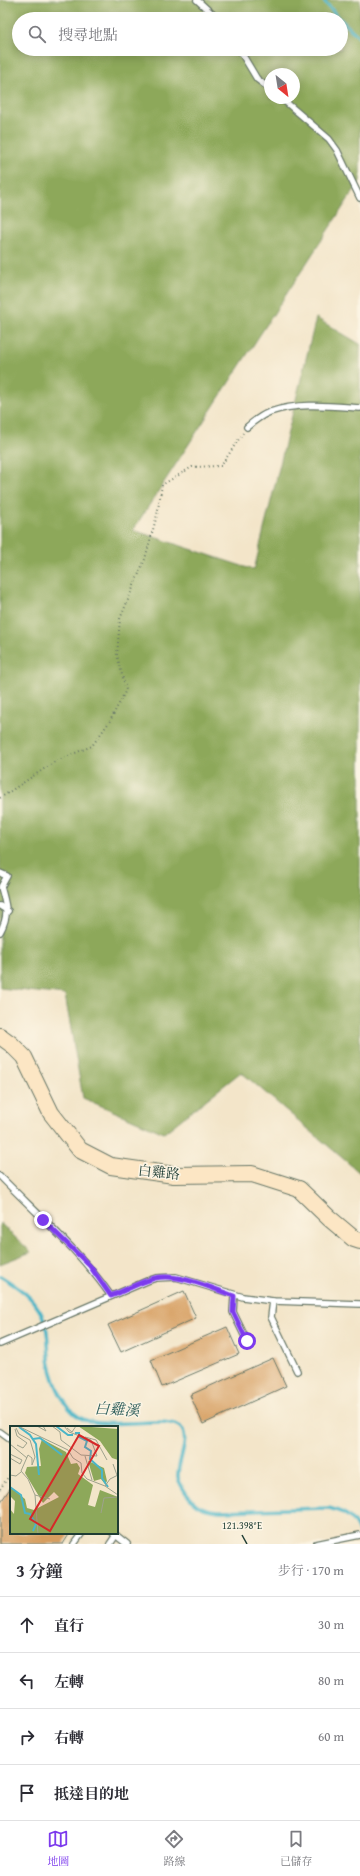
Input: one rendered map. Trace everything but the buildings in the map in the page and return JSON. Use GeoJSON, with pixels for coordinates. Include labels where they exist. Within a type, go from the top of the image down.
{"type":"FeatureCollection","features":[{"type":"Feature","properties":{"kind":"street","name":"白雞路"},"geometry":{"type":"LineString","coordinates":[[0,1036],[11,1044],[24,1057],[51,1113],[80,1150],[111,1166],[174,1175],[252,1174],[259,1176],[298,1189],[354,1240],[360,1241]]}},
{"type":"Feature","properties":{"kind":"lane"},"geometry":{"type":"LineString","coordinates":[[197,0],[210,12]]}},
{"type":"Feature","properties":{"kind":"lane"},"geometry":{"type":"LineString","coordinates":[[202,0],[205,7]]}},
{"type":"Feature","properties":{"kind":"lane"},"geometry":{"type":"LineString","coordinates":[[243,56],[257,79],[264,84]]}},
{"type":"Feature","properties":{"kind":"lane"},"geometry":{"type":"LineString","coordinates":[[288,104],[329,139],[337,150],[360,198]]}},
{"type":"Feature","properties":{"kind":"lane"},"geometry":{"type":"LineString","coordinates":[[247,427],[270,412],[295,406],[360,408]]}},
{"type":"Feature","properties":{"kind":"lane"},"geometry":{"type":"LineString","coordinates":[[0,873],[7,876],[1,887],[8,910],[5,923],[0,932]]}},
{"type":"Feature","properties":{"kind":"lane"},"geometry":{"type":"LineString","coordinates":[[0,906],[8,910]]}},
{"type":"Feature","properties":{"kind":"lane"},"geometry":{"type":"LineString","coordinates":[[0,1176],[90,1266],[111,1296]]}},
{"type":"Feature","properties":{"kind":"lane"},"geometry":{"type":"LineString","coordinates":[[0,1344],[147,1281],[165,1277],[176,1277],[234,1296],[273,1301],[360,1304]]}},
{"type":"Feature","properties":{"kind":"lane"},"geometry":{"type":"LineString","coordinates":[[234,1296],[233,1312],[247,1341]]}},
{"type":"Feature","properties":{"kind":"lane"},"geometry":{"type":"LineString","coordinates":[[273,1301],[271,1317],[297,1371]]}},
{"type":"Feature","properties":{"kind":"lane"},"geometry":{"type":"LineString","coordinates":[[0,1432],[10,1439]]}},
{"type":"Feature","properties":{"kind":"lane"},"geometry":{"type":"LineString","coordinates":[[74,1544],[81,1534]]}},
{"type":"Feature","properties":{"kind":"lane"},"geometry":{"type":"LineString","coordinates":[[110,1544],[114,1534],[127,1544]]}},
{"type":"Feature","properties":{"kind":"lane"},"geometry":{"type":"LineString","coordinates":[[316,1544],[360,1535]]}},
{"type":"Feature","properties":{"kind":"path"},"geometry":{"type":"LineString","coordinates":[[0,798],[56,761],[92,746],[110,721],[126,690],[117,654],[120,619],[145,559],[157,515],[162,485],[192,467],[221,466],[247,427]]}},
{"type":"Feature","properties":{"kind":"path"},"geometry":{"type":"LineString","coordinates":[[0,1489],[10,1474]]}},
{"type":"Feature","properties":{"kind":"green space"},"geometry":{"type":"Polygon","coordinates":[[[0,0],[360,0],[360,181],[133,530],[254,570],[316,318],[360,344],[360,1173],[241,1072],[164,1133],[83,1098],[65,995],[0,988],[0,0]]]}},
{"type":"Feature","properties":{"kind":"green space"},"geometry":{"type":"Polygon","coordinates":[[[0,1223],[31,1252],[0,1264],[0,1223]]]}},
{"type":"Feature","properties":{"kind":"waterway"},"geometry":{"type":"LineString","coordinates":[[323,0],[334,12]]}},
{"type":"Feature","properties":{"kind":"waterway"},"geometry":{"type":"LineString","coordinates":[[348,27],[360,38]]}},
{"type":"Feature","properties":{"kind":"waterway","name":"白雞溪"},"geometry":{"type":"LineString","coordinates":[[0,1276],[25,1293],[35,1304],[43,1317],[47,1328],[49,1359],[54,1379],[60,1394],[73,1413],[90,1421],[104,1423],[165,1422],[175,1424],[182,1429],[185,1439],[178,1477],[186,1493],[196,1504],[204,1508],[219,1511],[329,1508],[349,1516],[355,1523],[360,1534]]}},
{"type":"Feature","properties":{"kind":"route"},"geometry":{"type":"LineString","coordinates":[[43,1220],[90,1266],[111,1296],[156,1278],[176,1277],[234,1296],[233,1312],[247,1341]]}}]}
